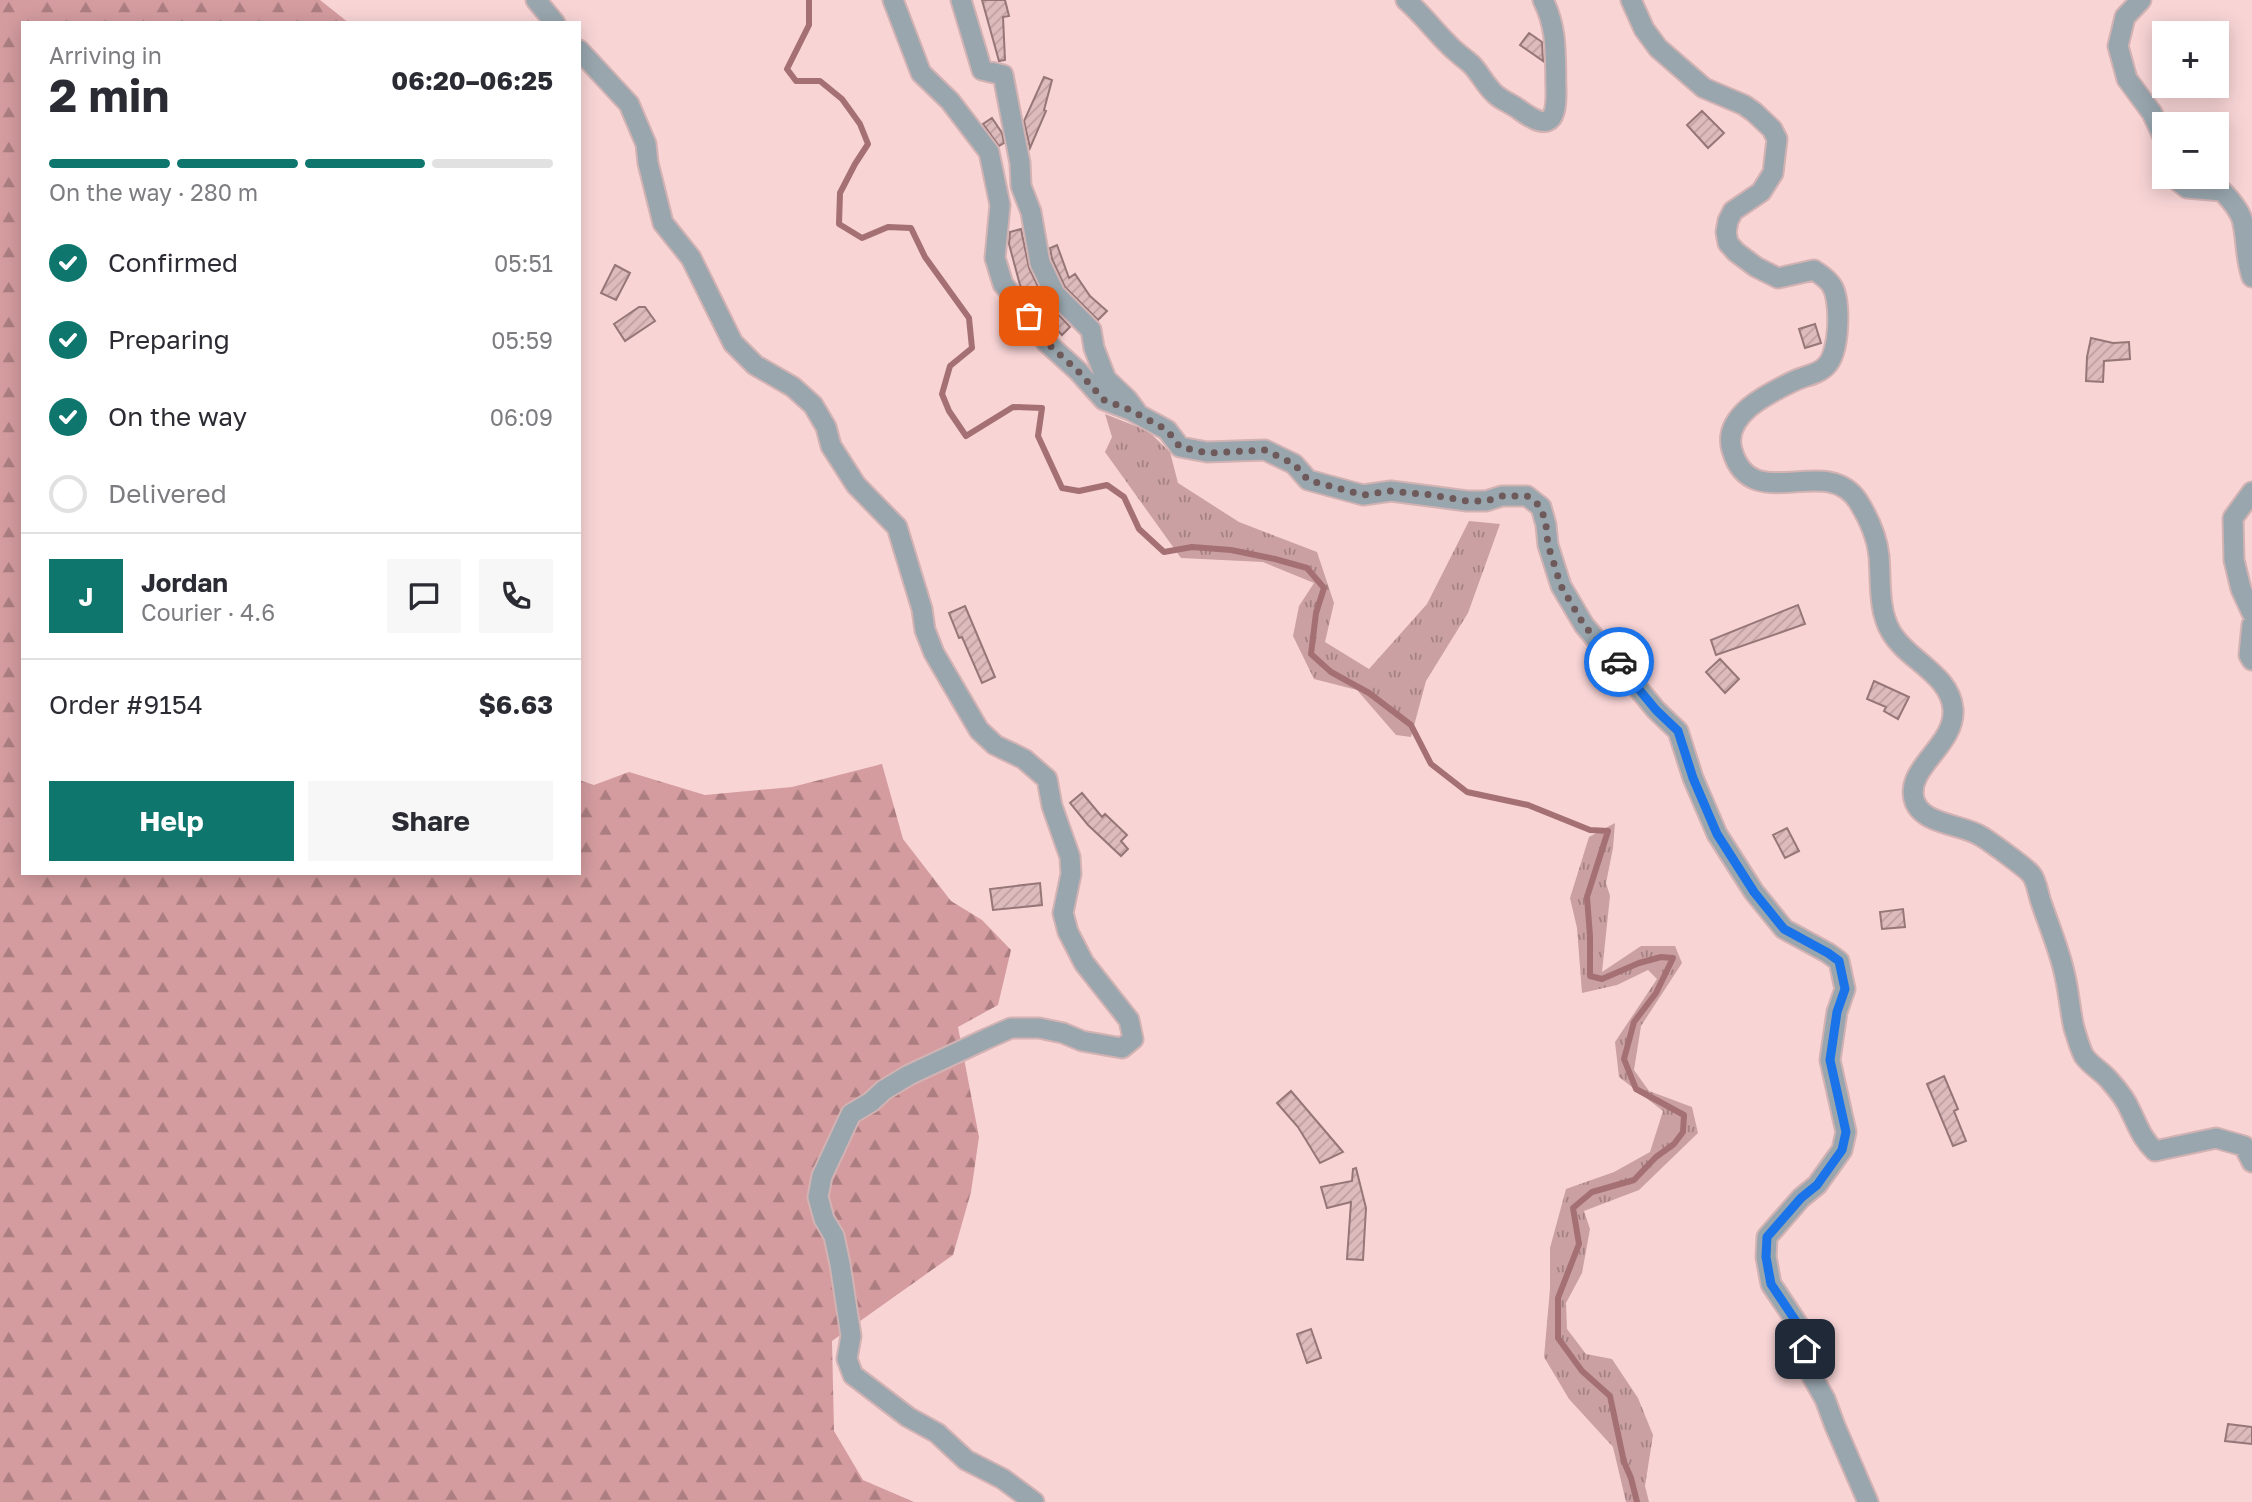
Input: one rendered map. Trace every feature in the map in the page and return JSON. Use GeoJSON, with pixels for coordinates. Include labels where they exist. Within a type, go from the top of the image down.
{"type":"FeatureCollection","features":[{"type":"Feature","properties":{"kind":"street"},"geometry":{"type":"LineString","coordinates":[[536,0],[553,21]]}},
{"type":"Feature","properties":{"kind":"street"},"geometry":{"type":"LineString","coordinates":[[893,0],[921,73],[950,101],[989,152],[1000,205],[995,258],[1003,284],[1046,342],[1078,371],[1104,400],[1167,430],[1180,447],[1207,453],[1265,450],[1294,464],[1308,480],[1363,495],[1391,491],[1467,501],[1527,496],[1541,507],[1548,545],[1561,586],[1584,625],[1605,650],[1625,666],[1637,687],[1678,731],[1693,778],[1717,834],[1754,892],[1784,929],[1839,961],[1845,989],[1837,1012],[1830,1060],[1846,1132],[1842,1150],[1817,1185],[1801,1198],[1767,1237],[1766,1257],[1771,1284],[1801,1329],[1808,1368],[1825,1399],[1868,1502]]}},
{"type":"Feature","properties":{"kind":"street"},"geometry":{"type":"LineString","coordinates":[[961,0],[982,70],[1003,75],[1020,163],[1021,186],[1031,212],[1040,263],[1055,294],[1091,330],[1094,348],[1106,379],[1138,414]]}},
{"type":"Feature","properties":{"kind":"street"},"geometry":{"type":"LineString","coordinates":[[1406,0],[1471,64],[1495,94],[1526,116],[1547,122],[1556,110],[1556,42],[1543,0]]}},
{"type":"Feature","properties":{"kind":"street"},"geometry":{"type":"LineString","coordinates":[[1631,0],[1644,29],[1658,48],[1704,88],[1754,112],[1772,129],[1777,139],[1773,173],[1761,192],[1733,211],[1726,232],[1728,243],[1756,267],[1778,278],[1814,270],[1832,286],[1838,302],[1832,358],[1825,368],[1794,381],[1746,411],[1732,428],[1732,452],[1744,472],[1753,480],[1765,484],[1813,480],[1848,491],[1857,500],[1868,521],[1879,555],[1880,591],[1887,625],[1900,645],[1944,688],[1951,698],[1953,709],[1950,732],[1916,780],[1914,802],[1921,812],[1932,818],[1978,834],[2032,875],[2065,974],[2074,1028],[2085,1057],[2110,1081],[2129,1107],[2144,1141],[2155,1151],[2216,1138],[2244,1146],[2252,1163]]}},
{"type":"Feature","properties":{"kind":"street"},"geometry":{"type":"LineString","coordinates":[[2141,0],[2125,17],[2118,46],[2127,79],[2152,113]]}},
{"type":"Feature","properties":{"kind":"street"},"geometry":{"type":"LineString","coordinates":[[581,52],[629,104],[646,144],[663,223],[691,258],[733,342],[755,365],[793,387],[813,405],[826,428],[831,446],[856,485],[897,527],[922,609],[925,630],[934,653],[979,730],[996,745],[1024,759],[1047,779],[1052,806],[1070,857],[1071,874],[1063,913],[1068,932],[1084,963],[1129,1020],[1133,1039],[1122,1048],[1082,1041],[1063,1033],[1039,1028],[1011,1028],[909,1075],[851,1114],[822,1176],[818,1197],[824,1219],[834,1236],[847,1298],[851,1336],[847,1359],[853,1375],[900,1412],[937,1433],[966,1460],[1003,1479],[1034,1502]]}},
{"type":"Feature","properties":{"kind":"street"},"geometry":{"type":"LineString","coordinates":[[2199,189],[2222,191],[2234,204],[2242,219],[2252,277]]}},
{"type":"Feature","properties":{"kind":"street"},"geometry":{"type":"LineString","coordinates":[[2252,492],[2233,518],[2234,560],[2241,589],[2252,612]]}},
{"type":"Feature","properties":{"kind":"street"},"geometry":{"type":"LineString","coordinates":[[2252,625],[2249,655],[2252,660]]}},
{"type":"Feature","properties":{"kind":"green space"},"geometry":{"type":"Polygon","coordinates":[[[0,0],[320,0],[346,21],[21,21],[21,875],[581,875],[581,781],[594,785],[629,772],[705,795],[792,787],[882,764],[903,839],[951,901],[982,920],[1011,950],[998,1005],[958,1027],[979,1137],[971,1192],[953,1255],[832,1341],[834,1431],[863,1480],[914,1502],[0,1502],[0,0]]]}},
{"type":"Feature","properties":{"kind":"green space"},"geometry":{"type":"Polygon","coordinates":[[[1105,414],[1148,431],[1170,452],[1178,483],[1239,522],[1317,552],[1334,603],[1325,642],[1369,669],[1427,604],[1469,521],[1500,524],[1468,613],[1426,681],[1411,737],[1396,735],[1357,690],[1314,679],[1293,636],[1299,606],[1314,583],[1263,562],[1181,558],[1105,452],[1112,437],[1105,414]]]}},
{"type":"Feature","properties":{"kind":"green space"},"geometry":{"type":"Polygon","coordinates":[[[1615,823],[1606,883],[1610,896],[1602,972],[1641,946],[1675,946],[1682,963],[1641,1026],[1634,1070],[1649,1091],[1692,1107],[1698,1133],[1639,1190],[1584,1211],[1590,1229],[1582,1273],[1566,1303],[1567,1329],[1586,1354],[1612,1359],[1638,1398],[1653,1435],[1645,1486],[1649,1502],[1626,1502],[1613,1447],[1569,1399],[1544,1357],[1550,1289],[1550,1248],[1566,1189],[1614,1172],[1650,1152],[1663,1111],[1619,1077],[1615,1042],[1657,979],[1648,970],[1617,985],[1582,993],[1577,928],[1570,898],[1589,837],[1615,823]]]}},
{"type":"Feature","properties":{"kind":"building"},"geometry":{"type":"Polygon","coordinates":[[[982,0],[1005,0],[1009,16],[1003,17],[1005,60],[999,61],[982,0]]]}},
{"type":"Feature","properties":{"kind":"building"},"geometry":{"type":"Polygon","coordinates":[[[1529,33],[1542,42],[1543,61],[1520,45],[1529,33]]]}},
{"type":"Feature","properties":{"kind":"building"},"geometry":{"type":"Polygon","coordinates":[[[1044,77],[1052,80],[1044,110],[1046,111],[1030,148],[1024,121],[1044,77]]]}},
{"type":"Feature","properties":{"kind":"building"},"geometry":{"type":"Polygon","coordinates":[[[1702,111],[1724,133],[1708,148],[1687,125],[1702,111]]]}},
{"type":"Feature","properties":{"kind":"building"},"geometry":{"type":"Polygon","coordinates":[[[992,118],[1002,133],[1004,143],[999,146],[983,124],[992,118]]]}},
{"type":"Feature","properties":{"kind":"building"},"geometry":{"type":"Polygon","coordinates":[[[1021,229],[1029,268],[1044,299],[1070,327],[1062,335],[1020,285],[1009,244],[1010,232],[1021,229]]]}},
{"type":"Feature","properties":{"kind":"building"},"geometry":{"type":"Polygon","coordinates":[[[1057,245],[1069,278],[1075,274],[1090,296],[1107,311],[1098,320],[1065,287],[1052,259],[1050,248],[1057,245]]]}},
{"type":"Feature","properties":{"kind":"building"},"geometry":{"type":"Polygon","coordinates":[[[615,265],[630,273],[616,300],[601,293],[615,265]]]}},
{"type":"Feature","properties":{"kind":"building"},"geometry":{"type":"Polygon","coordinates":[[[639,307],[645,307],[655,321],[625,341],[614,324],[639,307]]]}},
{"type":"Feature","properties":{"kind":"building"},"geometry":{"type":"Polygon","coordinates":[[[1815,324],[1821,343],[1805,348],[1799,329],[1815,324]]]}},
{"type":"Feature","properties":{"kind":"building"},"geometry":{"type":"Polygon","coordinates":[[[2091,338],[2113,343],[2129,342],[2130,359],[2104,361],[2103,382],[2086,381],[2091,338]]]}},
{"type":"Feature","properties":{"kind":"building"},"geometry":{"type":"Polygon","coordinates":[[[1798,605],[1805,624],[1716,655],[1711,640],[1798,605]]]}},
{"type":"Feature","properties":{"kind":"building"},"geometry":{"type":"Polygon","coordinates":[[[965,606],[995,677],[982,683],[949,613],[965,606]]]}},
{"type":"Feature","properties":{"kind":"building"},"geometry":{"type":"Polygon","coordinates":[[[1720,659],[1739,679],[1725,693],[1706,672],[1720,659]]]}},
{"type":"Feature","properties":{"kind":"building"},"geometry":{"type":"Polygon","coordinates":[[[1874,681],[1909,697],[1898,719],[1884,711],[1886,707],[1867,699],[1874,681]]]}},
{"type":"Feature","properties":{"kind":"building"},"geometry":{"type":"Polygon","coordinates":[[[1082,793],[1102,817],[1105,814],[1127,835],[1121,841],[1128,849],[1121,856],[1088,825],[1070,803],[1082,793]]]}},
{"type":"Feature","properties":{"kind":"building"},"geometry":{"type":"Polygon","coordinates":[[[1787,828],[1799,851],[1785,858],[1773,835],[1787,828]]]}},
{"type":"Feature","properties":{"kind":"building"},"geometry":{"type":"Polygon","coordinates":[[[1040,883],[1042,905],[993,910],[990,889],[1040,883]]]}},
{"type":"Feature","properties":{"kind":"building"},"geometry":{"type":"Polygon","coordinates":[[[1903,909],[1905,927],[1882,929],[1880,912],[1903,909]]]}},
{"type":"Feature","properties":{"kind":"building"},"geometry":{"type":"Polygon","coordinates":[[[1944,1076],[1958,1109],[1954,1111],[1966,1141],[1953,1146],[1927,1084],[1944,1076]]]}},
{"type":"Feature","properties":{"kind":"building"},"geometry":{"type":"Polygon","coordinates":[[[1291,1091],[1343,1152],[1320,1163],[1298,1127],[1277,1103],[1291,1091]]]}},
{"type":"Feature","properties":{"kind":"building"},"geometry":{"type":"Polygon","coordinates":[[[1356,1168],[1366,1208],[1363,1260],[1347,1259],[1351,1202],[1327,1208],[1321,1187],[1352,1181],[1353,1169],[1356,1168]]]}},
{"type":"Feature","properties":{"kind":"building"},"geometry":{"type":"Polygon","coordinates":[[[1311,1329],[1321,1358],[1307,1363],[1297,1334],[1311,1329]]]}},
{"type":"Feature","properties":{"kind":"building"},"geometry":{"type":"Polygon","coordinates":[[[2228,1424],[2252,1427],[2252,1444],[2225,1441],[2228,1424]]]}},
{"type":"Feature","properties":{"kind":"waterway"},"geometry":{"type":"LineString","coordinates":[[809,0],[809,25],[787,69],[796,81],[820,81],[842,99],[860,124],[868,144],[840,193],[839,224],[862,238],[888,227],[911,228],[925,257],[969,318],[972,348],[950,366],[942,394],[949,411],[966,436],[1013,407],[1042,408],[1038,436],[1062,488],[1079,491],[1107,485],[1124,497],[1139,529],[1164,552],[1192,547],[1231,550],[1307,568],[1324,588],[1316,613],[1311,654],[1331,672],[1369,693],[1411,725],[1431,764],[1467,792],[1528,805],[1590,830],[1608,831],[1587,897],[1590,976],[1602,979],[1639,963],[1661,957],[1673,958],[1656,993],[1634,1022],[1624,1059],[1636,1089],[1684,1115],[1683,1132],[1674,1144],[1656,1157],[1634,1180],[1592,1192],[1573,1208],[1579,1244],[1558,1298],[1558,1338],[1582,1371],[1610,1396],[1624,1462],[1637,1502]]}},
{"type":"Feature","properties":{"kind":"way so far"},"geometry":{"type":"LineString","coordinates":[[1029,316],[1046,342],[1078,371],[1104,400],[1130,410],[1167,430],[1180,447],[1207,453],[1265,450],[1294,464],[1308,480],[1363,495],[1391,491],[1467,501],[1527,496],[1541,507],[1548,545],[1561,586],[1584,625],[1619,662]]}},
{"type":"Feature","properties":{"kind":"route"},"geometry":{"type":"LineString","coordinates":[[1619,662],[1625,666],[1637,687],[1656,710],[1678,731],[1693,778],[1717,834],[1754,892],[1784,929],[1839,961],[1845,989],[1837,1012],[1830,1060],[1846,1132],[1842,1150],[1817,1185],[1801,1198],[1767,1237],[1766,1257],[1771,1284],[1801,1329],[1805,1349]]}}]}
